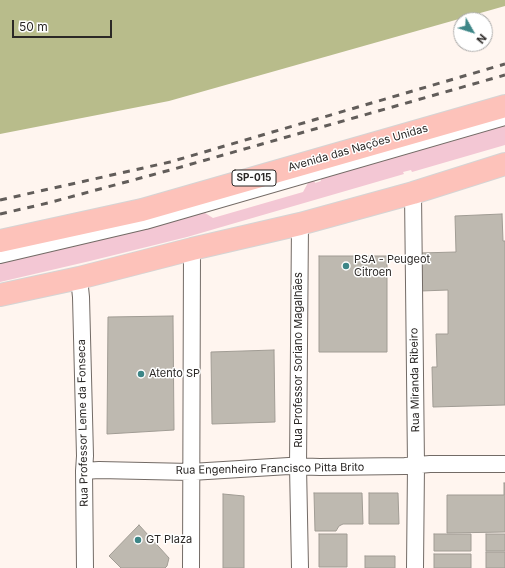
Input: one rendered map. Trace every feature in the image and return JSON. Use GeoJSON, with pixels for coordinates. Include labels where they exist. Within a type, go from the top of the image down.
{"type":"FeatureCollection","features":[{"type":"Feature","properties":{"kind":"highway","name":"Avenida das Nações Unidas"},"geometry":{"type":"LineString","coordinates":[[0,241],[142,210],[505,106]]}},
{"type":"Feature","properties":{"kind":"highway"},"geometry":{"type":"LineString","coordinates":[[0,295],[79,278],[300,224],[413,193],[505,164]]}},
{"type":"Feature","properties":{"kind":"street"},"geometry":{"type":"LineString","coordinates":[[0,255],[145,221],[505,117]]}},
{"type":"Feature","properties":{"kind":"street","name":"Rua Miranda Ribeiro"},"geometry":{"type":"LineString","coordinates":[[413,193],[416,465],[415,568]]}},
{"type":"Feature","properties":{"kind":"street","name":"Rua Professor Soriano Magalhães"},"geometry":{"type":"LineString","coordinates":[[300,224],[298,466],[300,568]]}},
{"type":"Feature","properties":{"kind":"street"},"geometry":{"type":"LineString","coordinates":[[191,568],[192,250]]}},
{"type":"Feature","properties":{"kind":"street","name":"Rua Professor Leme da Fonseca"},"geometry":{"type":"LineString","coordinates":[[79,278],[81,297],[85,448],[85,568]]}},
{"type":"Feature","properties":{"kind":"street","name":"Rua Engenheiro Francisco Pitta Brito"},"geometry":{"type":"LineString","coordinates":[[84,471],[191,472],[289,466],[505,464]]}},
{"type":"Feature","properties":{"kind":"shaded area"},"geometry":{"type":"Polygon","coordinates":[[[0,0],[505,0],[505,6],[484,12],[453,12],[453,21],[169,101],[0,134],[0,0]]]}},
{"type":"Feature","properties":{"kind":"shaded area"},"geometry":{"type":"Polygon","coordinates":[[[505,124],[505,145],[412,172],[411,170],[403,172],[404,174],[187,237],[0,282],[0,258],[202,211],[213,218],[303,192],[309,181],[314,179],[315,183],[321,181],[320,177],[417,149],[453,141],[470,134],[505,124]]]}},
{"type":"Feature","properties":{"kind":"building"},"geometry":{"type":"Polygon","coordinates":[[[502,214],[503,241],[505,241],[505,405],[433,407],[432,367],[437,367],[436,334],[448,334],[448,290],[421,291],[420,253],[456,252],[455,216],[502,214]]]}},
{"type":"Feature","properties":{"kind":"building"},"geometry":{"type":"Polygon","coordinates":[[[319,256],[387,256],[387,352],[319,352],[319,256]]]}},
{"type":"Feature","properties":{"kind":"building","name":"Atento SP"},"geometry":{"type":"Polygon","coordinates":[[[173,316],[174,430],[107,434],[108,317],[173,316]]]}},
{"type":"Feature","properties":{"kind":"building"},"geometry":{"type":"Polygon","coordinates":[[[274,350],[275,422],[212,424],[211,352],[274,350]]]}},
{"type":"Feature","properties":{"kind":"building"},"geometry":{"type":"Polygon","coordinates":[[[504,483],[505,532],[447,533],[447,495],[504,495],[504,483]]]}},
{"type":"Feature","properties":{"kind":"building"},"geometry":{"type":"Polygon","coordinates":[[[314,493],[362,493],[363,524],[343,524],[339,526],[336,531],[315,531],[314,493]]]}},
{"type":"Feature","properties":{"kind":"building"},"geometry":{"type":"Polygon","coordinates":[[[369,493],[398,493],[399,524],[369,524],[369,493]]]}},
{"type":"Feature","properties":{"kind":"building"},"geometry":{"type":"Polygon","coordinates":[[[223,494],[244,496],[244,568],[223,568],[223,494]]]}},
{"type":"Feature","properties":{"kind":"building","name":"GT Plaza"},"geometry":{"type":"Polygon","coordinates":[[[139,525],[169,558],[165,568],[121,568],[109,556],[139,525]]]}},
{"type":"Feature","properties":{"kind":"building"},"geometry":{"type":"Polygon","coordinates":[[[319,534],[347,534],[347,567],[319,567],[319,534]]]}},
{"type":"Feature","properties":{"kind":"building"},"geometry":{"type":"Polygon","coordinates":[[[434,534],[471,534],[471,551],[434,551],[434,534]]]}},
{"type":"Feature","properties":{"kind":"building"},"geometry":{"type":"Polygon","coordinates":[[[486,534],[505,534],[505,551],[486,551],[486,534]]]}},
{"type":"Feature","properties":{"kind":"building"},"geometry":{"type":"Polygon","coordinates":[[[486,552],[505,552],[505,568],[486,568],[486,552]]]}},
{"type":"Feature","properties":{"kind":"building"},"geometry":{"type":"Polygon","coordinates":[[[434,554],[471,554],[471,568],[434,568],[434,554]]]}},
{"type":"Feature","properties":{"kind":"building"},"geometry":{"type":"Polygon","coordinates":[[[365,556],[395,556],[395,568],[365,568],[365,556]]]}},
{"type":"Feature","properties":{"kind":"railway"},"geometry":{"type":"LineString","coordinates":[[0,200],[170,162],[505,64]]}},
{"type":"Feature","properties":{"kind":"railway"},"geometry":{"type":"LineString","coordinates":[[0,214],[48,203],[174,169],[505,75]]}},
{"type":"Feature","properties":{"kind":"place","name":"PSA - Peugeot Citroen"},"geometry":{"type":"Point","coordinates":[346,266]}},
{"type":"Feature","properties":{"kind":"place","name":"Atento SP"},"geometry":{"type":"Point","coordinates":[141,374]}},
{"type":"Feature","properties":{"kind":"place","name":"GT Plaza"},"geometry":{"type":"Point","coordinates":[138,540]}}]}
